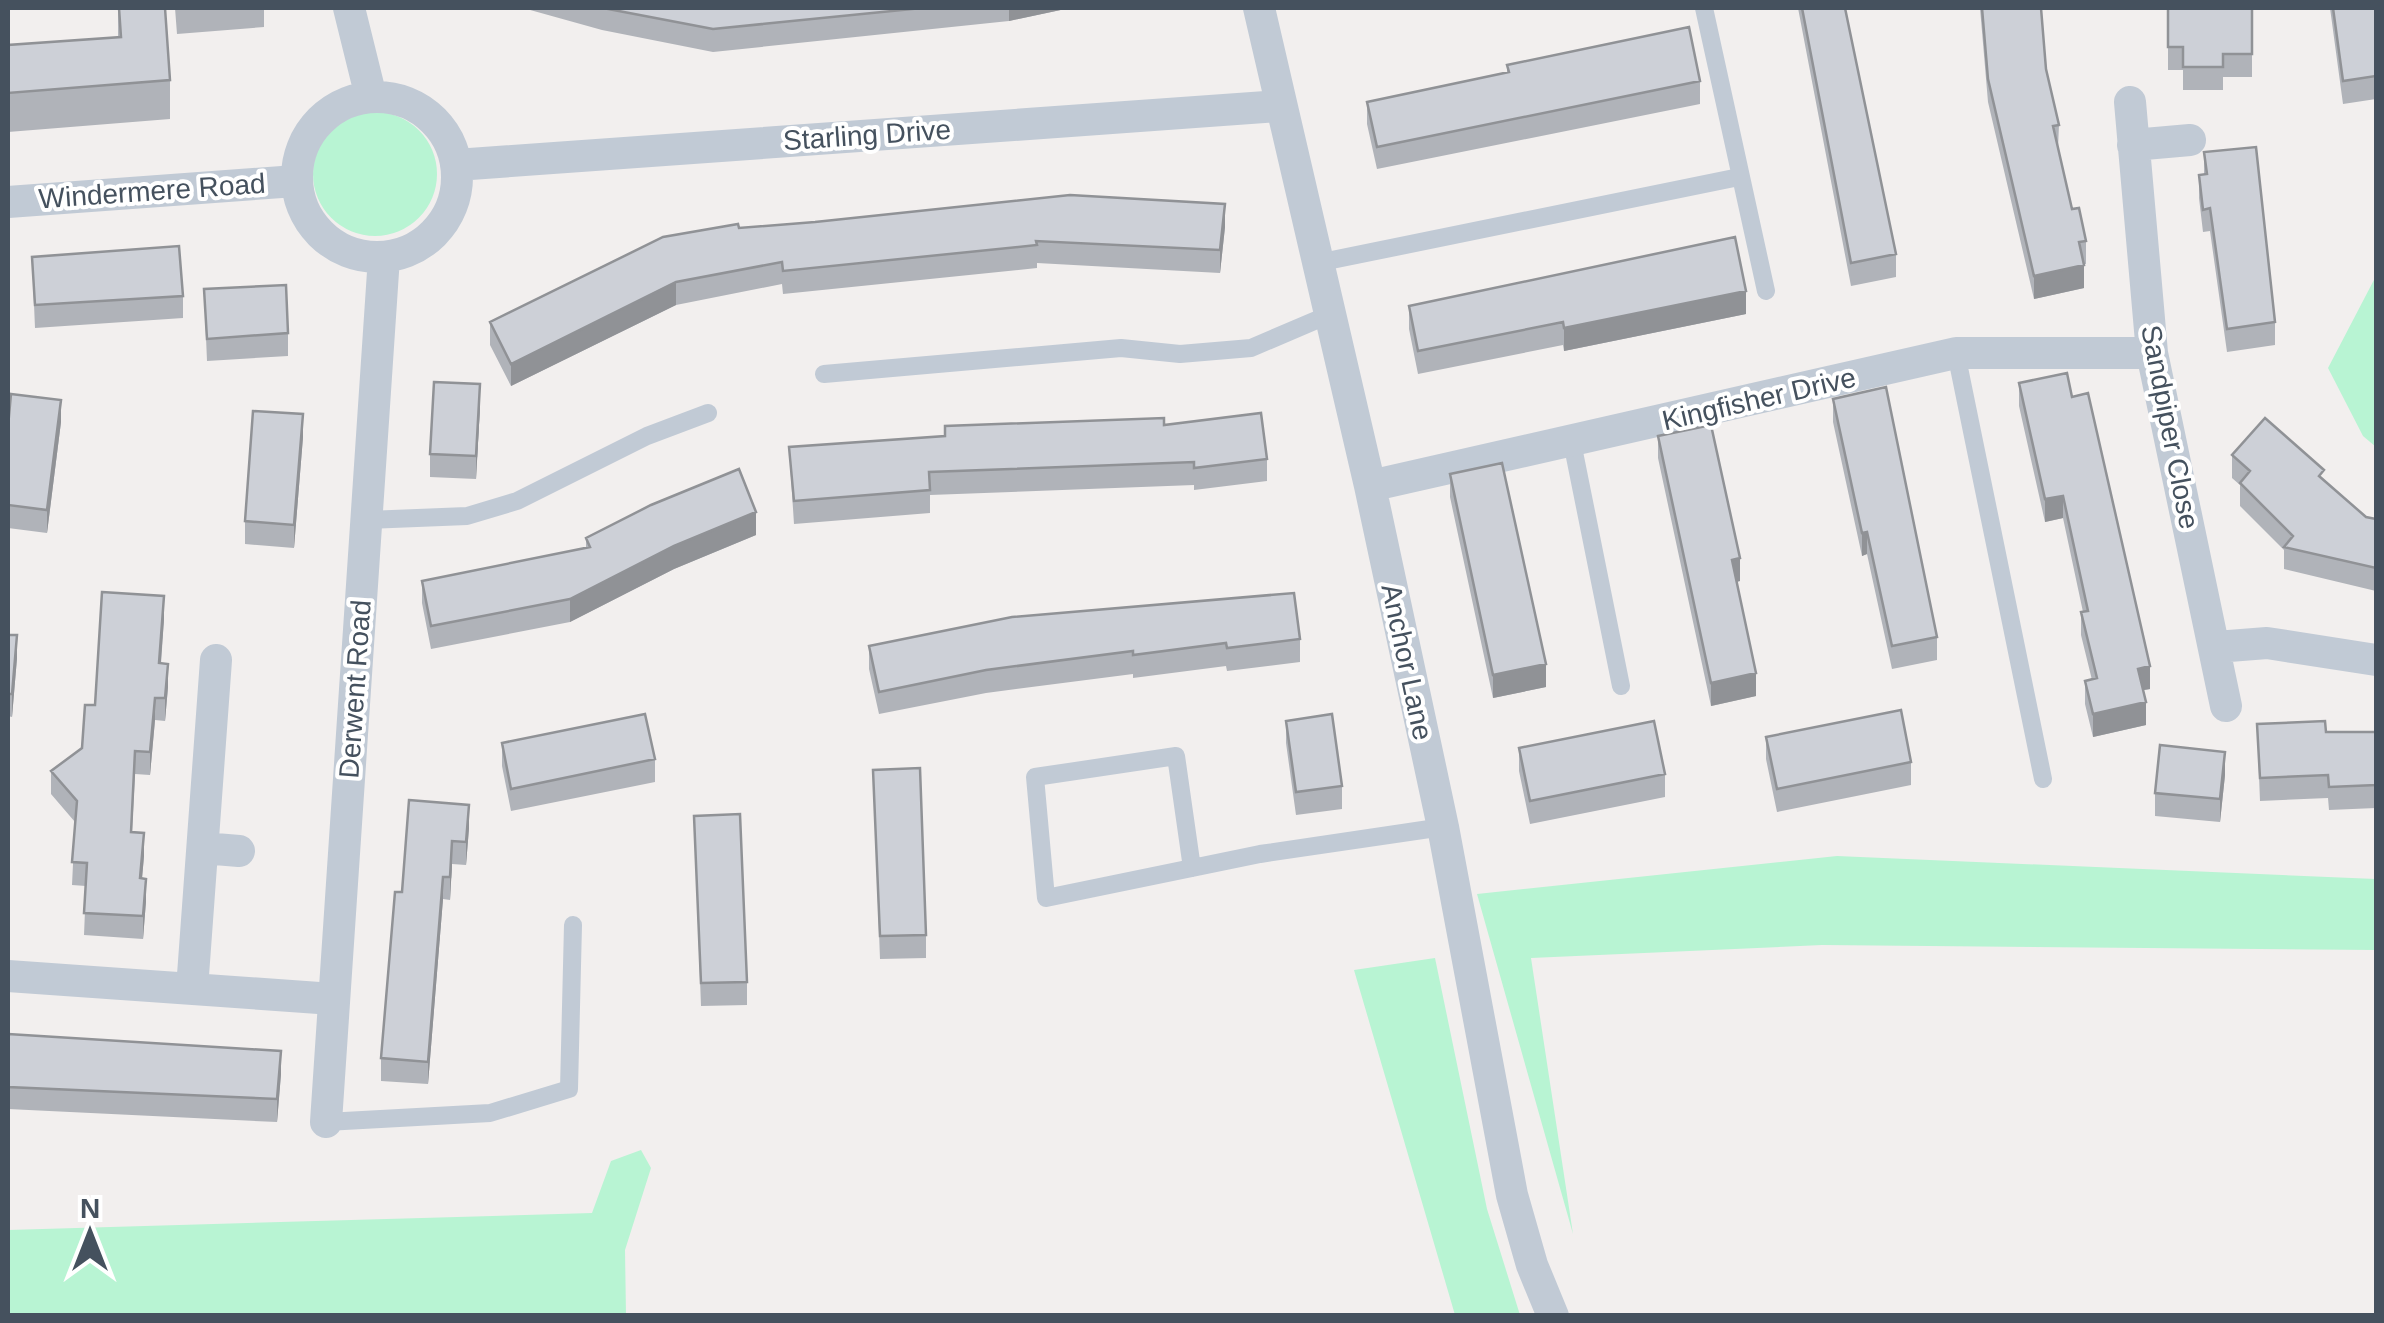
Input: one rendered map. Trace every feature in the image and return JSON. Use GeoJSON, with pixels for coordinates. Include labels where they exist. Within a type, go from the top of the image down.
{"type":"FeatureCollection","features":[{"type":"Feature","properties":{"kind":"street"},"geometry":{"type":"LineString","coordinates":[[349,8],[371,96]]}},
{"type":"Feature","properties":{"kind":"street","name":"Anchor Lane"},"geometry":{"type":"LineString","coordinates":[[1259,8],[1279,106],[1322,262],[1443,827],[1512,1195],[1532,1266],[1553,1316]]}},
{"type":"Feature","properties":{"kind":"street"},"geometry":{"type":"LineString","coordinates":[[371,96],[417,107],[449,142],[456,164],[456,191],[447,215],[431,235],[410,250],[384,257],[358,255],[334,245],[308,217],[296,181],[299,156],[309,133],[336,108],[371,96]]}},
{"type":"Feature","properties":{"kind":"street","name":"Sandpiper Close"},"geometry":{"type":"LineString","coordinates":[[2130,102],[2152,353],[2226,706]]}},
{"type":"Feature","properties":{"kind":"street","name":"Starling Drive"},"geometry":{"type":"LineString","coordinates":[[456,164],[1279,106]]}},
{"type":"Feature","properties":{"kind":"street"},"geometry":{"type":"LineString","coordinates":[[2134,145],[2190,140]]}},
{"type":"Feature","properties":{"kind":"street","name":"Windermere Road"},"geometry":{"type":"LineString","coordinates":[[8,202],[296,181]]}},
{"type":"Feature","properties":{"kind":"street","name":"Derwent Road"},"geometry":{"type":"LineString","coordinates":[[326,1122],[384,257]]}},
{"type":"Feature","properties":{"kind":"street","name":"Kingfisher Drive"},"geometry":{"type":"LineString","coordinates":[[1370,486],[1956,353],[2152,353]]}},
{"type":"Feature","properties":{"kind":"street"},"geometry":{"type":"LineString","coordinates":[[2216,647],[2267,643],[2376,660]]}},
{"type":"Feature","properties":{"kind":"street"},"geometry":{"type":"LineString","coordinates":[[192,989],[216,660]]}},
{"type":"Feature","properties":{"kind":"street"},"geometry":{"type":"LineString","coordinates":[[202,848],[239,851]]}},
{"type":"Feature","properties":{"kind":"street"},"geometry":{"type":"LineString","coordinates":[[8,976],[333,999]]}},
{"type":"Feature","properties":{"kind":"lane"},"geometry":{"type":"LineString","coordinates":[[1704,8],[1766,291]]}},
{"type":"Feature","properties":{"kind":"lane"},"geometry":{"type":"LineString","coordinates":[[1322,262],[1739,177]]}},
{"type":"Feature","properties":{"kind":"lane"},"geometry":{"type":"LineString","coordinates":[[824,374],[1121,348],[1180,354],[1252,348],[1333,313]]}},
{"type":"Feature","properties":{"kind":"lane"},"geometry":{"type":"LineString","coordinates":[[1956,353],[2042,779]]}},
{"type":"Feature","properties":{"kind":"lane"},"geometry":{"type":"LineString","coordinates":[[367,520],[467,516],[517,502],[647,436],[708,414]]}},
{"type":"Feature","properties":{"kind":"lane"},"geometry":{"type":"LineString","coordinates":[[1572,442],[1622,686]]}},
{"type":"Feature","properties":{"kind":"lane"},"geometry":{"type":"LineString","coordinates":[[1192,868],[1176,756],[1035,777],[1046,898],[1192,868],[1443,827]]}},
{"type":"Feature","properties":{"kind":"lane"},"geometry":{"type":"LineString","coordinates":[[326,1122],[490,1113],[569,1089],[572,925]]}},
{"type":"Feature","properties":{"kind":"green space"},"geometry":{"type":"Polygon","coordinates":[[[375,112],[399,117],[419,130],[432,150],[437,174],[432,198],[419,218],[399,231],[375,236],[351,231],[331,218],[318,198],[313,174],[318,150],[331,130],[351,117],[375,112]]]}},
{"type":"Feature","properties":{"kind":"green space"},"geometry":{"type":"Polygon","coordinates":[[[2376,276],[2376,447],[2363,436],[2328,368],[2376,276]]]}},
{"type":"Feature","properties":{"kind":"green space"},"geometry":{"type":"Polygon","coordinates":[[[1837,856],[2376,879],[2376,950],[1822,945],[1531,958],[1573,1234],[1477,894],[1837,856]]]}},
{"type":"Feature","properties":{"kind":"green space"},"geometry":{"type":"Polygon","coordinates":[[[1435,958],[1487,1209],[1520,1315],[1455,1315],[1354,970],[1435,958]]]}},
{"type":"Feature","properties":{"kind":"green space"},"geometry":{"type":"Polygon","coordinates":[[[641,1150],[651,1168],[625,1250],[626,1315],[8,1315],[8,1230],[592,1213],[611,1161],[641,1150]]]}},
{"type":"Feature","properties":{"kind":"building"},"geometry":{"type":"Polygon","coordinates":[[[119,8],[165,8],[170,80],[8,93],[8,45],[121,37],[119,8]]]}},
{"type":"Feature","properties":{"kind":"building"},"geometry":{"type":"Polygon","coordinates":[[[603,8],[922,8],[713,29],[603,8]]]}},
{"type":"Feature","properties":{"kind":"building"},"geometry":{"type":"Polygon","coordinates":[[[1802,8],[1845,8],[1896,254],[1851,263],[1802,8]]]}},
{"type":"Feature","properties":{"kind":"building"},"geometry":{"type":"Polygon","coordinates":[[[1982,8],[2041,8],[2046,69],[2059,125],[2053,126],[2072,209],[2079,208],[2086,241],[2079,242],[2084,265],[2034,276],[1988,79],[1982,8]]]}},
{"type":"Feature","properties":{"kind":"building"},"geometry":{"type":"Polygon","coordinates":[[[2168,8],[2252,8],[2252,54],[2223,54],[2223,67],[2183,67],[2183,47],[2168,47],[2168,8]]]}},
{"type":"Feature","properties":{"kind":"building"},"geometry":{"type":"Polygon","coordinates":[[[2333,8],[2376,8],[2376,76],[2343,81],[2333,8]]]}},
{"type":"Feature","properties":{"kind":"building"},"geometry":{"type":"Polygon","coordinates":[[[1689,27],[1700,81],[1377,147],[1367,102],[1509,72],[1507,65],[1689,27]]]}},
{"type":"Feature","properties":{"kind":"building"},"geometry":{"type":"Polygon","coordinates":[[[2256,147],[2275,322],[2227,329],[2210,208],[2203,210],[2199,175],[2207,174],[2204,152],[2256,147]]]}},
{"type":"Feature","properties":{"kind":"building"},"geometry":{"type":"Polygon","coordinates":[[[1070,195],[1225,204],[1220,250],[1036,241],[1037,245],[783,271],[782,262],[676,282],[511,364],[490,322],[663,237],[738,224],[739,228],[815,222],[1070,195]]]}},
{"type":"Feature","properties":{"kind":"building"},"geometry":{"type":"Polygon","coordinates":[[[1735,237],[1746,291],[1564,328],[1563,322],[1418,351],[1409,306],[1735,237]]]}},
{"type":"Feature","properties":{"kind":"building"},"geometry":{"type":"Polygon","coordinates":[[[179,246],[183,296],[35,305],[32,257],[179,246]]]}},
{"type":"Feature","properties":{"kind":"building"},"geometry":{"type":"Polygon","coordinates":[[[286,285],[288,333],[207,339],[204,289],[286,285]]]}},
{"type":"Feature","properties":{"kind":"building"},"geometry":{"type":"Polygon","coordinates":[[[2067,373],[2072,397],[2088,393],[2150,666],[2138,669],[2146,702],[2093,714],[2085,681],[2097,678],[2081,612],[2088,611],[2063,496],[2045,499],[2019,383],[2067,373]]]}},
{"type":"Feature","properties":{"kind":"building"},"geometry":{"type":"Polygon","coordinates":[[[434,382],[480,384],[476,456],[430,454],[434,382]]]}},
{"type":"Feature","properties":{"kind":"building"},"geometry":{"type":"Polygon","coordinates":[[[1886,387],[1937,637],[1892,646],[1833,399],[1886,387]]]}},
{"type":"Feature","properties":{"kind":"building"},"geometry":{"type":"Polygon","coordinates":[[[11,394],[61,400],[47,510],[8,505],[11,394]]]}},
{"type":"Feature","properties":{"kind":"building"},"geometry":{"type":"Polygon","coordinates":[[[253,411],[303,414],[294,525],[245,521],[253,411]]]}},
{"type":"Feature","properties":{"kind":"building"},"geometry":{"type":"Polygon","coordinates":[[[1261,413],[1267,459],[1194,468],[1194,462],[929,472],[930,490],[794,501],[789,447],[945,436],[945,426],[1164,418],[1164,425],[1261,413]]]}},
{"type":"Feature","properties":{"kind":"building"},"geometry":{"type":"Polygon","coordinates":[[[2265,418],[2324,470],[2319,476],[2366,517],[2376,519],[2376,568],[2284,547],[2293,536],[2240,483],[2250,471],[2232,455],[2265,418]]]}},
{"type":"Feature","properties":{"kind":"building"},"geometry":{"type":"Polygon","coordinates":[[[1711,425],[1740,558],[1732,560],[1756,673],[1711,683],[1658,436],[1711,425]]]}},
{"type":"Feature","properties":{"kind":"building"},"geometry":{"type":"Polygon","coordinates":[[[1502,463],[1546,664],[1493,675],[1450,474],[1502,463]]]}},
{"type":"Feature","properties":{"kind":"building"},"geometry":{"type":"Polygon","coordinates":[[[739,469],[756,512],[674,546],[570,599],[431,626],[422,581],[590,547],[586,538],[651,505],[739,469]]]}},
{"type":"Feature","properties":{"kind":"building"},"geometry":{"type":"Polygon","coordinates":[[[102,592],[164,596],[159,663],[168,664],[165,698],[155,698],[150,752],[135,751],[131,832],[144,833],[140,878],[146,879],[143,916],[84,913],[87,863],[72,862],[77,801],[51,771],[82,748],[85,705],[95,705],[102,592]]]}},
{"type":"Feature","properties":{"kind":"building"},"geometry":{"type":"Polygon","coordinates":[[[1294,593],[1300,639],[1227,648],[1226,643],[1133,655],[1133,651],[986,670],[879,692],[869,646],[1012,617],[1294,593]]]}},
{"type":"Feature","properties":{"kind":"building"},"geometry":{"type":"Polygon","coordinates":[[[8,635],[17,635],[12,694],[8,694],[8,635]]]}},
{"type":"Feature","properties":{"kind":"building"},"geometry":{"type":"Polygon","coordinates":[[[1901,710],[1911,762],[1777,789],[1766,737],[1901,710]]]}},
{"type":"Feature","properties":{"kind":"building"},"geometry":{"type":"Polygon","coordinates":[[[645,714],[655,759],[511,789],[502,743],[645,714]]]}},
{"type":"Feature","properties":{"kind":"building"},"geometry":{"type":"Polygon","coordinates":[[[1332,714],[1342,786],[1296,792],[1286,721],[1332,714]]]}},
{"type":"Feature","properties":{"kind":"building"},"geometry":{"type":"Polygon","coordinates":[[[1654,721],[1665,774],[1530,801],[1519,748],[1654,721]]]}},
{"type":"Feature","properties":{"kind":"building"},"geometry":{"type":"Polygon","coordinates":[[[2325,721],[2326,732],[2376,732],[2376,785],[2329,787],[2328,775],[2260,778],[2257,724],[2325,721]]]}},
{"type":"Feature","properties":{"kind":"building"},"geometry":{"type":"Polygon","coordinates":[[[2160,745],[2225,752],[2220,799],[2155,793],[2160,745]]]}},
{"type":"Feature","properties":{"kind":"building"},"geometry":{"type":"Polygon","coordinates":[[[920,768],[926,935],[880,936],[873,770],[920,768]]]}},
{"type":"Feature","properties":{"kind":"building"},"geometry":{"type":"Polygon","coordinates":[[[409,800],[469,805],[466,842],[452,841],[450,877],[443,877],[428,1062],[381,1058],[395,892],[402,892],[409,800]]]}},
{"type":"Feature","properties":{"kind":"building"},"geometry":{"type":"Polygon","coordinates":[[[740,814],[747,982],[701,983],[694,816],[740,814]]]}},
{"type":"Feature","properties":{"kind":"building"},"geometry":{"type":"Polygon","coordinates":[[[8,1034],[281,1051],[277,1099],[8,1087],[8,1034]]]}}]}
